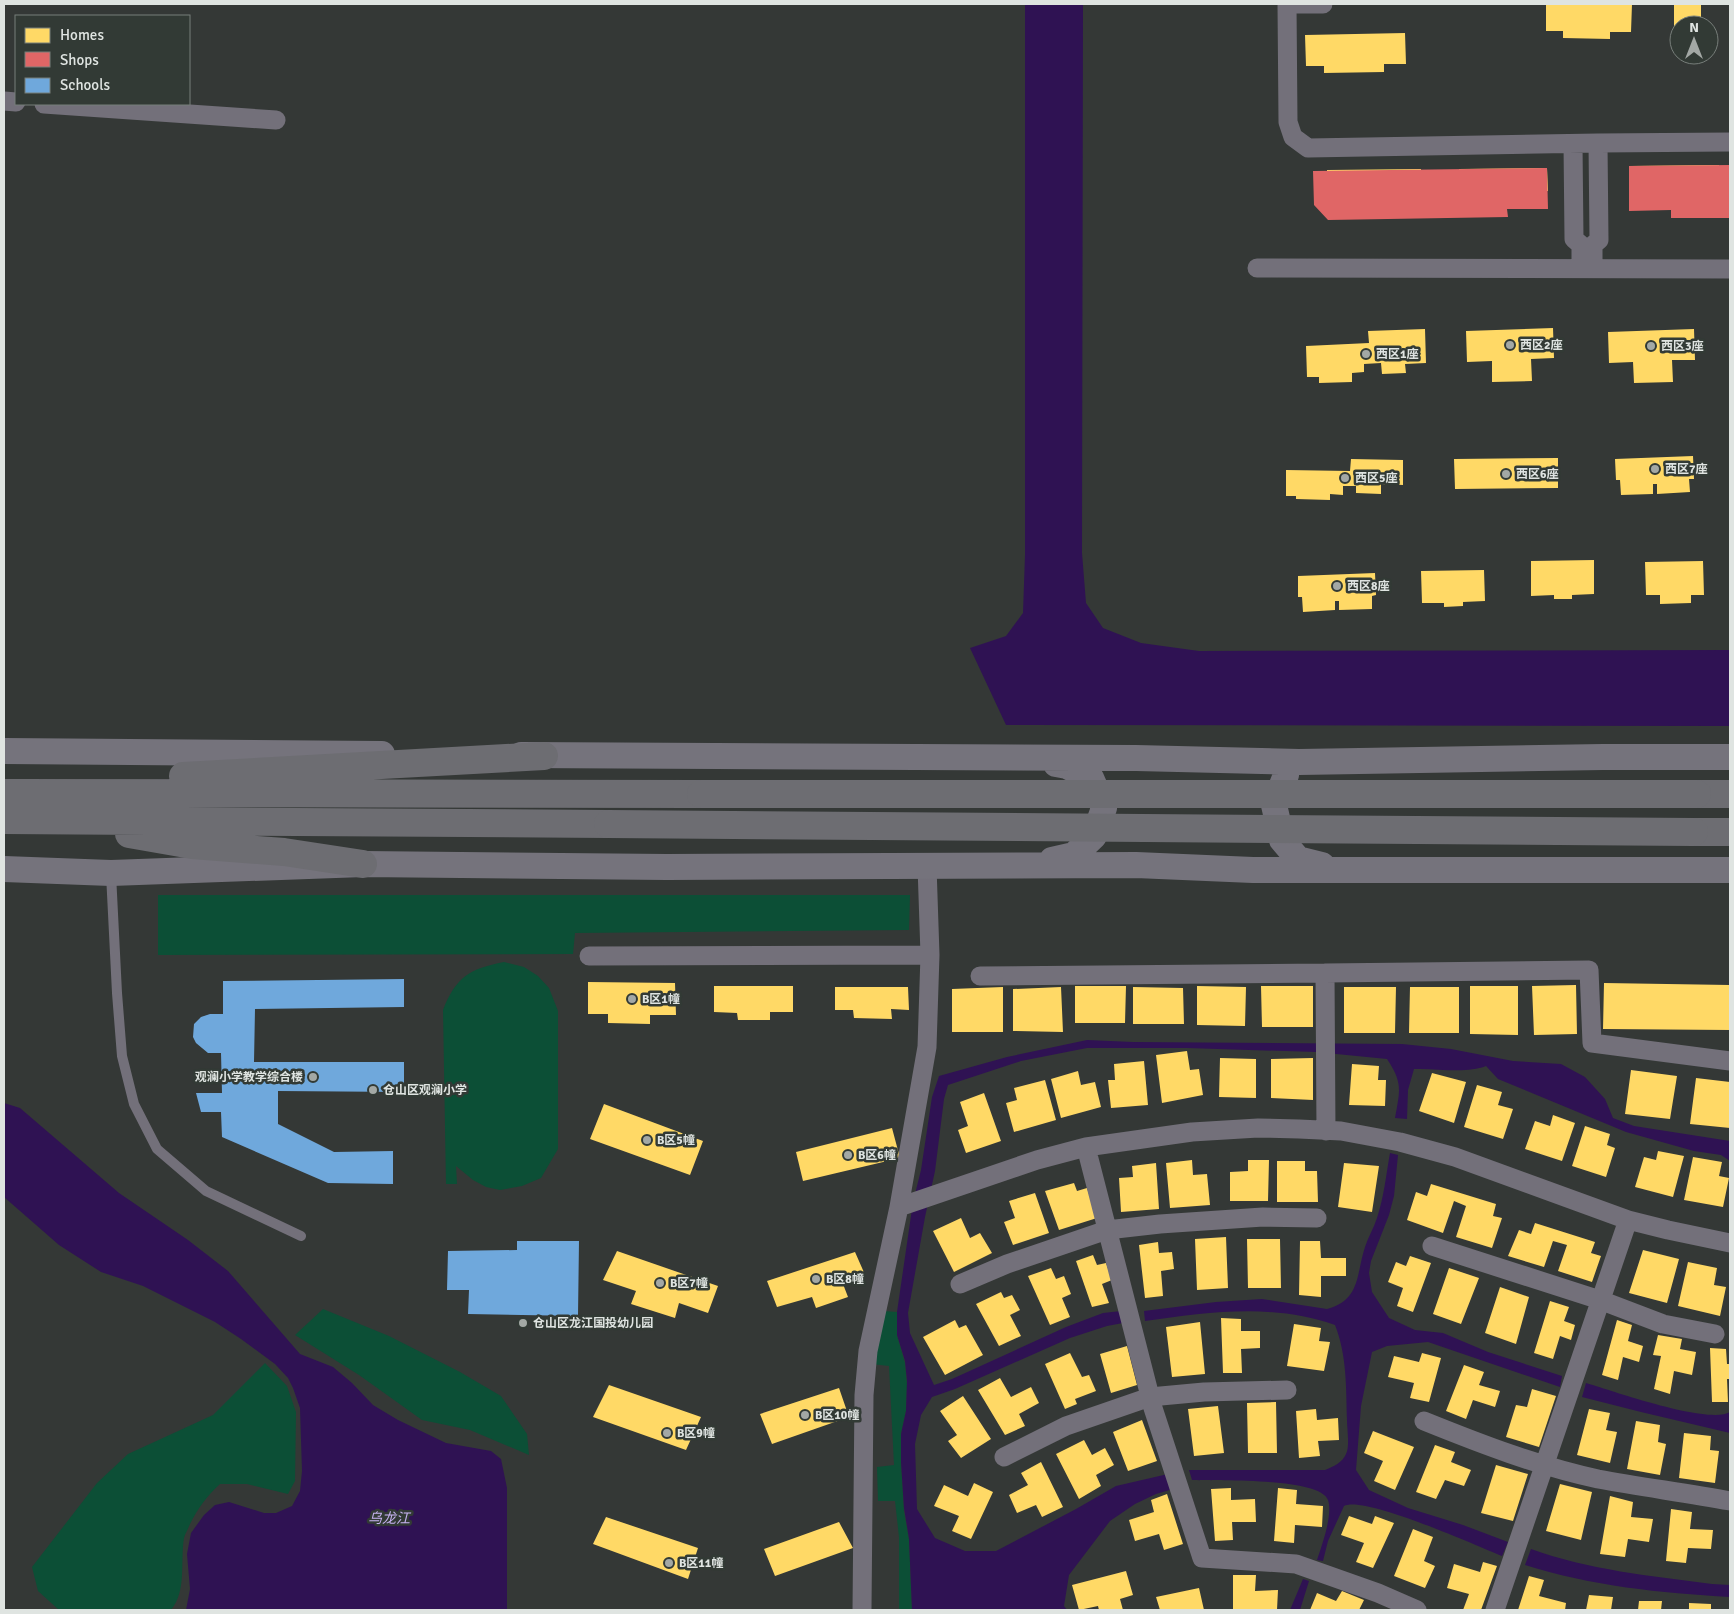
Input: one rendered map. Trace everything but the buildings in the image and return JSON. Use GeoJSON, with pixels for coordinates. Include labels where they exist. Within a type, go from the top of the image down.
{"type":"FeatureCollection","features":[{"type":"Feature","properties":{"kind":"highway"},"geometry":{"type":"LineString","coordinates":[[4,784],[290,771],[544,756]]}},
{"type":"Feature","properties":{"kind":"highway"},"geometry":{"type":"LineString","coordinates":[[4,793],[1730,794]]}},
{"type":"Feature","properties":{"kind":"highway"},"geometry":{"type":"LineString","coordinates":[[4,820],[1730,832]]}},
{"type":"Feature","properties":{"kind":"highway"},"geometry":{"type":"LineString","coordinates":[[54,820],[192,845],[284,852],[363,864]]}},
{"type":"Feature","properties":{"kind":"main road"},"geometry":{"type":"LineString","coordinates":[[4,751],[544,756],[1146,758],[1299,762],[1730,757]]}},
{"type":"Feature","properties":{"kind":"main road"},"geometry":{"type":"LineString","coordinates":[[1025,758],[1067,766],[1091,778],[1104,808],[1094,836],[1074,855],[1027,865]]}},
{"type":"Feature","properties":{"kind":"main road"},"geometry":{"type":"LineString","coordinates":[[1299,762],[1286,773],[1274,805],[1282,840],[1298,859],[1337,868]]}},
{"type":"Feature","properties":{"kind":"main road"},"geometry":{"type":"LineString","coordinates":[[4,869],[111,873],[363,864],[667,867],[1136,865],[1253,870],[1337,868],[1730,870]]}},
{"type":"Feature","properties":{"kind":"street"},"geometry":{"type":"LineString","coordinates":[[1323,4],[1288,4],[1288,122],[1294,138],[1308,148],[1730,142]]}},
{"type":"Feature","properties":{"kind":"street"},"geometry":{"type":"LineString","coordinates":[[58,105],[276,120]]}},
{"type":"Feature","properties":{"kind":"street"},"geometry":{"type":"LineString","coordinates":[[1587,268],[1593,245],[1599,240],[1598,143]]}},
{"type":"Feature","properties":{"kind":"street"},"geometry":{"type":"LineString","coordinates":[[1573,144],[1574,239],[1581,245],[1587,268]]}},
{"type":"Feature","properties":{"kind":"street"},"geometry":{"type":"LineString","coordinates":[[1258,268],[1730,269]]}},
{"type":"Feature","properties":{"kind":"street"},"geometry":{"type":"LineString","coordinates":[[862,1610],[864,1395],[867,1360],[914,1201],[927,1047],[930,954],[927,866]]}},
{"type":"Feature","properties":{"kind":"street"},"geometry":{"type":"LineString","coordinates":[[589,956],[930,954]]}},
{"type":"Feature","properties":{"kind":"street"},"geometry":{"type":"LineString","coordinates":[[980,976],[1589,970],[1592,1042],[1730,1061]]}},
{"type":"Feature","properties":{"kind":"street"},"geometry":{"type":"LineString","coordinates":[[1325,973],[1326,1130]]}},
{"type":"Feature","properties":{"kind":"street"},"geometry":{"type":"LineString","coordinates":[[914,1201],[1037,1160],[1086,1147],[1192,1132],[1258,1128],[1326,1130],[1400,1142],[1455,1157],[1628,1220],[1730,1243]]}},
{"type":"Feature","properties":{"kind":"street"},"geometry":{"type":"LineString","coordinates":[[1086,1147],[1150,1397],[1202,1558],[1296,1564],[1378,1593],[1417,1610]]}},
{"type":"Feature","properties":{"kind":"street"},"geometry":{"type":"LineString","coordinates":[[960,1284],[1007,1264],[1107,1230],[1160,1224],[1264,1217],[1317,1218]]}},
{"type":"Feature","properties":{"kind":"street"},"geometry":{"type":"LineString","coordinates":[[1495,1610],[1628,1220]]}},
{"type":"Feature","properties":{"kind":"street"},"geometry":{"type":"LineString","coordinates":[[1432,1246],[1600,1300],[1663,1324],[1715,1334]]}},
{"type":"Feature","properties":{"kind":"street"},"geometry":{"type":"LineString","coordinates":[[1004,1457],[1066,1426],[1150,1397],[1204,1392],[1287,1390]]}},
{"type":"Feature","properties":{"kind":"street"},"geometry":{"type":"LineString","coordinates":[[1424,1421],[1490,1448],[1544,1465],[1598,1479],[1730,1502]]}},
{"type":"Feature","properties":{"kind":"lane"},"geometry":{"type":"LineString","coordinates":[[111,873],[122,1056],[134,1104],[157,1149],[206,1191],[301,1236]]}},
{"type":"Feature","properties":{"kind":"green space"},"geometry":{"type":"Polygon","coordinates":[[[158,895],[910,895],[909,930],[575,933],[573,954],[158,955],[158,895]]]}},
{"type":"Feature","properties":{"kind":"green space"},"geometry":{"type":"Polygon","coordinates":[[[504,962],[524,967],[538,976],[549,988],[558,1011],[558,1149],[541,1178],[522,1186],[500,1190],[486,1187],[473,1180],[456,1166],[457,1184],[446,1184],[443,1010],[453,990],[465,976],[482,968],[504,962]]]}},
{"type":"Feature","properties":{"kind":"green space"},"geometry":{"type":"Polygon","coordinates":[[[323,1309],[389,1336],[460,1372],[501,1396],[527,1434],[529,1455],[470,1430],[422,1420],[359,1375],[295,1335],[323,1309]]]}},
{"type":"Feature","properties":{"kind":"green space"},"geometry":{"type":"Polygon","coordinates":[[[884,1311],[897,1312],[897,1335],[905,1363],[907,1384],[906,1411],[901,1434],[901,1462],[904,1511],[909,1539],[912,1610],[899,1610],[899,1537],[895,1501],[878,1501],[877,1467],[894,1465],[889,1366],[871,1364],[884,1311]]]}},
{"type":"Feature","properties":{"kind":"green space"},"geometry":{"type":"Polygon","coordinates":[[[265,1363],[287,1386],[296,1412],[295,1481],[288,1494],[247,1484],[220,1484],[200,1507],[184,1536],[181,1585],[176,1602],[171,1610],[59,1610],[38,1591],[32,1567],[97,1483],[128,1454],[213,1415],[265,1363]]]}},
{"type":"Feature","properties":{"kind":"water"},"geometry":{"type":"Polygon","coordinates":[[[1025,4],[1083,4],[1082,553],[1086,603],[1103,628],[1141,643],[1199,651],[1730,650],[1730,726],[1006,725],[970,648],[1006,636],[1023,613],[1025,555],[1025,4]]]}},
{"type":"Feature","properties":{"kind":"water"},"geometry":{"type":"Polygon","coordinates":[[[1087,1040],[1402,1044],[1451,1049],[1513,1061],[1561,1064],[1585,1077],[1605,1099],[1613,1118],[1634,1126],[1730,1141],[1730,1161],[1721,1155],[1694,1151],[1626,1132],[1498,1079],[1486,1066],[1470,1070],[1414,1069],[1408,1090],[1407,1119],[1395,1118],[1399,1087],[1396,1074],[1387,1059],[1316,1052],[1187,1048],[1087,1048],[1021,1061],[948,1085],[944,1099],[935,1171],[908,1313],[910,1333],[934,1385],[952,1379],[1066,1327],[1103,1313],[1121,1311],[1123,1323],[1070,1338],[955,1389],[932,1397],[921,1415],[915,1444],[917,1509],[935,1538],[965,1551],[996,1551],[1116,1486],[1168,1474],[1173,1489],[1156,1494],[1135,1504],[1110,1521],[1069,1575],[1064,1606],[1067,1610],[912,1610],[909,1539],[904,1508],[901,1462],[901,1434],[906,1411],[907,1381],[905,1361],[897,1335],[897,1312],[913,1202],[921,1170],[932,1097],[939,1076],[1007,1057],[1087,1040]]]}},
{"type":"Feature","properties":{"kind":"water","name":"乌龙江"},"geometry":{"type":"Polygon","coordinates":[[[4,1103],[20,1108],[119,1193],[188,1240],[228,1271],[300,1354],[333,1367],[373,1405],[398,1420],[446,1443],[491,1451],[501,1459],[507,1488],[507,1610],[186,1610],[190,1589],[187,1554],[191,1533],[204,1515],[215,1505],[229,1502],[264,1513],[276,1513],[292,1506],[300,1491],[302,1471],[300,1408],[293,1388],[288,1378],[275,1364],[241,1339],[215,1322],[143,1286],[101,1272],[59,1245],[4,1197],[4,1103]]]}},
{"type":"Feature","properties":{"kind":"water"},"geometry":{"type":"Polygon","coordinates":[[[1390,1153],[1398,1155],[1394,1196],[1389,1215],[1371,1261],[1369,1273],[1372,1292],[1389,1318],[1415,1330],[1443,1333],[1488,1352],[1562,1376],[1560,1387],[1428,1342],[1387,1346],[1372,1352],[1361,1406],[1356,1470],[1369,1490],[1408,1508],[1463,1525],[1508,1542],[1502,1556],[1396,1514],[1356,1505],[1344,1506],[1328,1541],[1323,1561],[1317,1560],[1329,1514],[1328,1500],[1321,1493],[1306,1487],[1287,1484],[1192,1480],[1189,1470],[1325,1470],[1340,1462],[1345,1457],[1347,1451],[1348,1437],[1345,1372],[1339,1336],[1335,1325],[1312,1318],[1265,1312],[1241,1311],[1145,1321],[1144,1311],[1216,1302],[1262,1299],[1327,1309],[1338,1305],[1352,1293],[1355,1285],[1365,1247],[1376,1222],[1390,1153]]]}},
{"type":"Feature","properties":{"kind":"water"},"geometry":{"type":"Polygon","coordinates":[[[1586,1383],[1682,1411],[1719,1415],[1730,1412],[1730,1433],[1582,1397],[1586,1383]]]}},
{"type":"Feature","properties":{"kind":"water"},"geometry":{"type":"Polygon","coordinates":[[[1531,1549],[1575,1562],[1620,1571],[1730,1585],[1730,1597],[1626,1587],[1550,1572],[1525,1565],[1531,1549]]]}},
{"type":"Feature","properties":{"kind":"water"},"geometry":{"type":"Polygon","coordinates":[[[1303,1579],[1309,1581],[1300,1610],[1290,1610],[1303,1579]]]}},
{"type":"Feature","properties":{"kind":"place","name":"西区2座"},"geometry":{"type":"Point","coordinates":[1510,345]}},
{"type":"Feature","properties":{"kind":"place","name":"西区3座"},"geometry":{"type":"Point","coordinates":[1651,346]}},
{"type":"Feature","properties":{"kind":"place","name":"西区1座"},"geometry":{"type":"Point","coordinates":[1366,354]}},
{"type":"Feature","properties":{"kind":"place","name":"西区7座"},"geometry":{"type":"Point","coordinates":[1655,469]}},
{"type":"Feature","properties":{"kind":"place","name":"西区6座"},"geometry":{"type":"Point","coordinates":[1506,474]}},
{"type":"Feature","properties":{"kind":"place","name":"西区5座"},"geometry":{"type":"Point","coordinates":[1345,478]}},
{"type":"Feature","properties":{"kind":"place","name":"西区8座"},"geometry":{"type":"Point","coordinates":[1337,586]}},
{"type":"Feature","properties":{"kind":"place","name":"B区1幢"},"geometry":{"type":"Point","coordinates":[632,999]}},
{"type":"Feature","properties":{"kind":"place","name":"观澜小学教学综合楼"},"geometry":{"type":"Point","coordinates":[313,1077]}},
{"type":"Feature","properties":{"kind":"place","name":"仓山区观澜小学"},"geometry":{"type":"Point","coordinates":[373,1090]}},
{"type":"Feature","properties":{"kind":"place","name":"B区5幢"},"geometry":{"type":"Point","coordinates":[647,1140]}},
{"type":"Feature","properties":{"kind":"place","name":"B区6幢"},"geometry":{"type":"Point","coordinates":[848,1155]}},
{"type":"Feature","properties":{"kind":"place","name":"B区8幢"},"geometry":{"type":"Point","coordinates":[816,1279]}},
{"type":"Feature","properties":{"kind":"place","name":"B区7幢"},"geometry":{"type":"Point","coordinates":[660,1283]}},
{"type":"Feature","properties":{"kind":"place","name":"仓山区龙江国投幼儿园"},"geometry":{"type":"Point","coordinates":[523,1323]}},
{"type":"Feature","properties":{"kind":"place","name":"B区10幢"},"geometry":{"type":"Point","coordinates":[805,1415]}},
{"type":"Feature","properties":{"kind":"place","name":"B区9幢"},"geometry":{"type":"Point","coordinates":[667,1433]}},
{"type":"Feature","properties":{"kind":"place","name":"B区11幢"},"geometry":{"type":"Point","coordinates":[669,1563]}}]}
